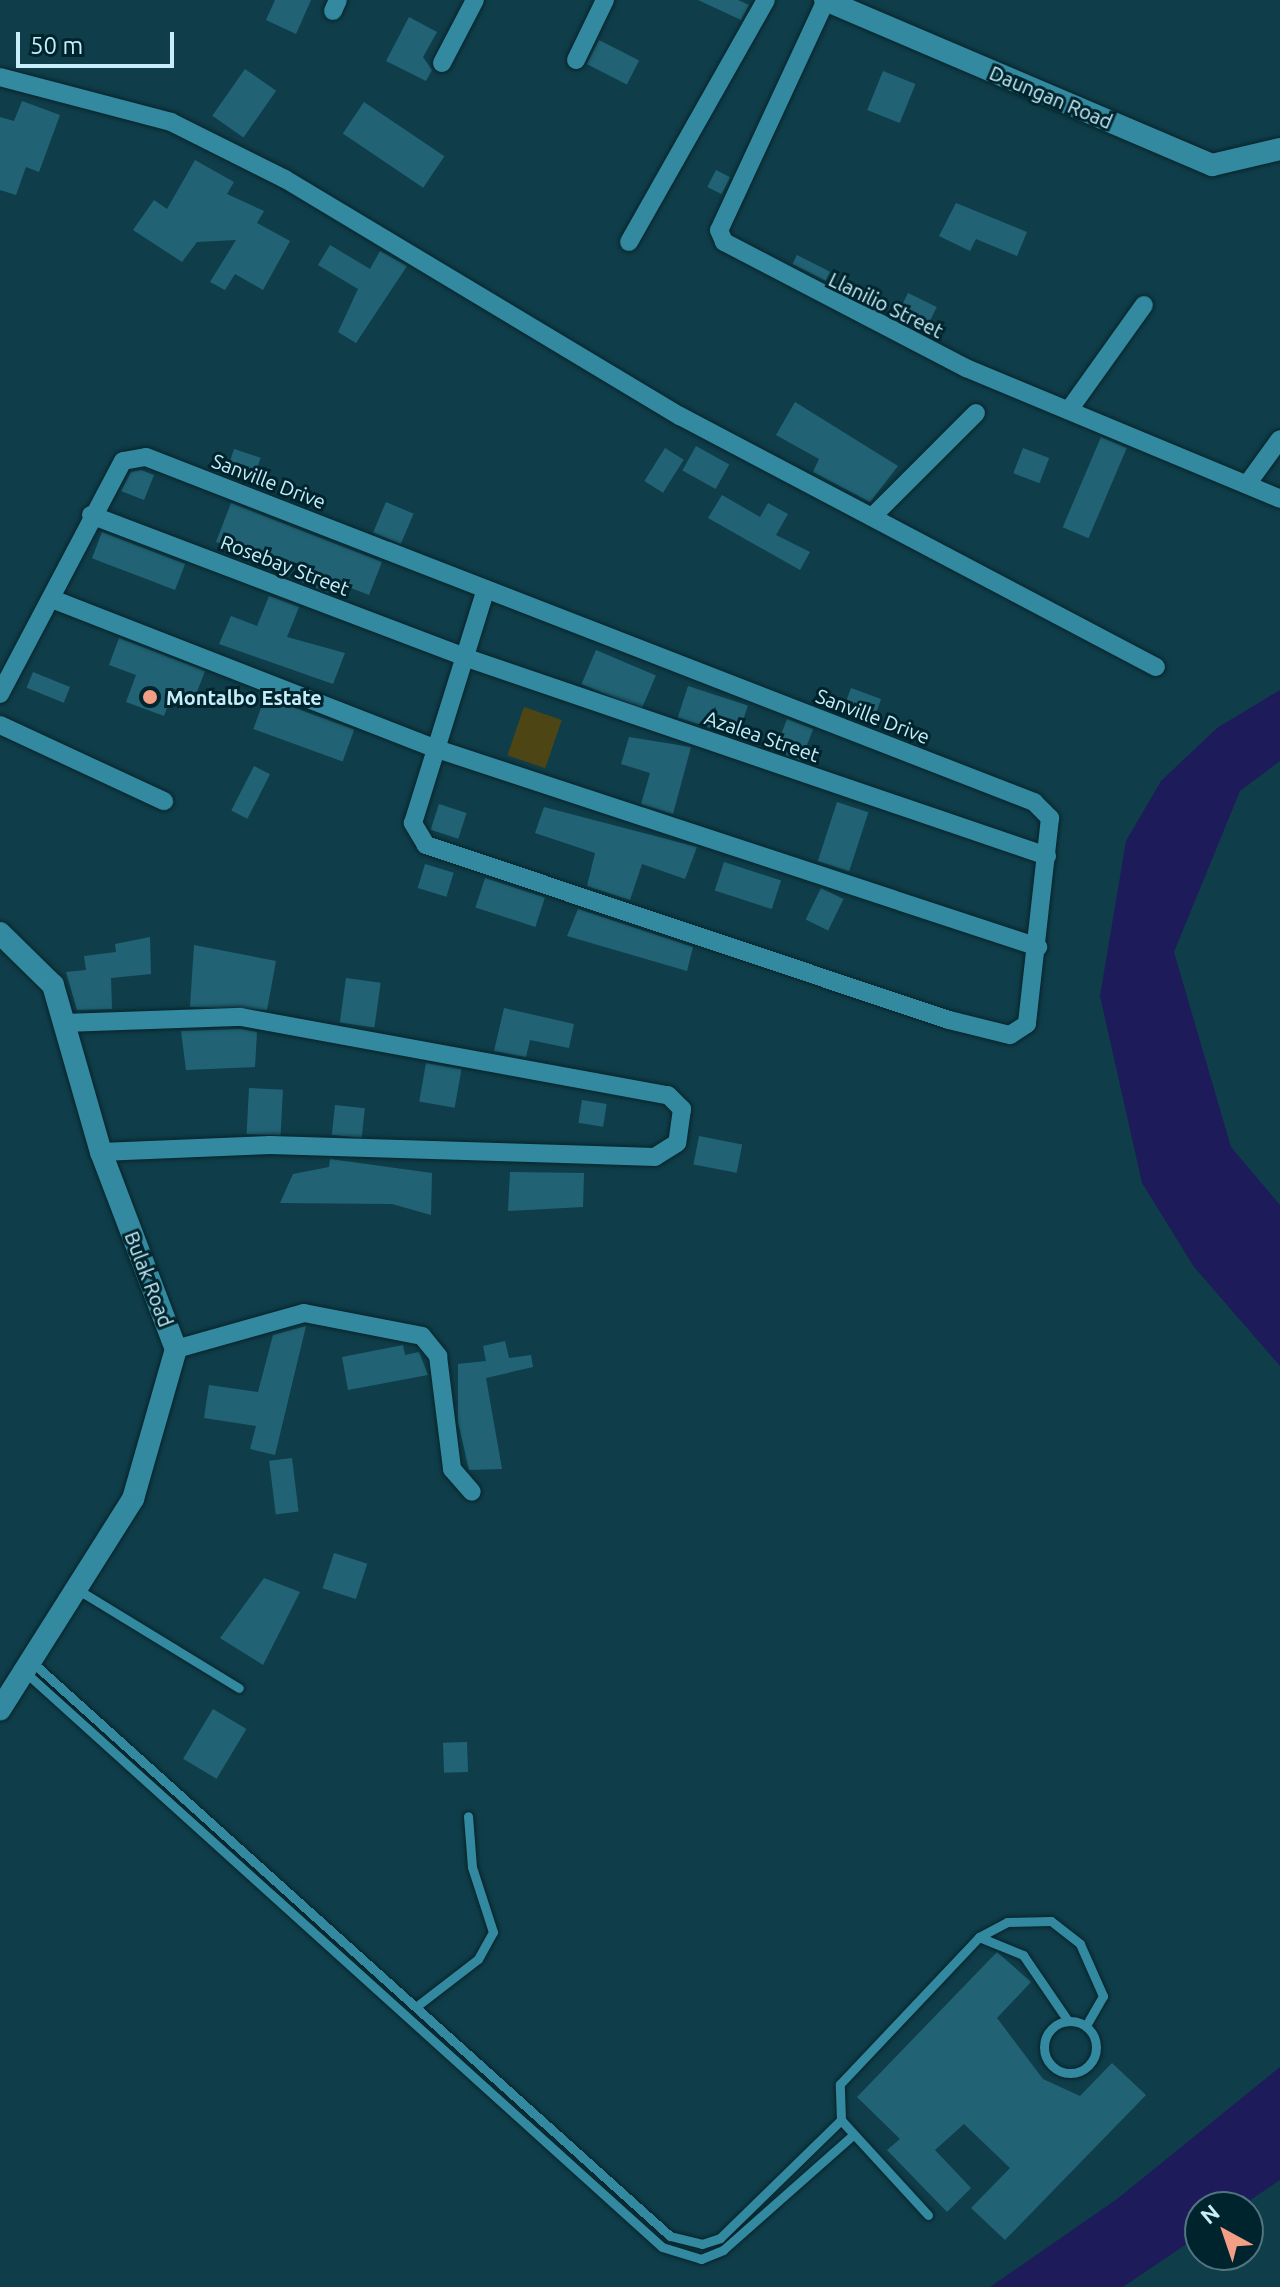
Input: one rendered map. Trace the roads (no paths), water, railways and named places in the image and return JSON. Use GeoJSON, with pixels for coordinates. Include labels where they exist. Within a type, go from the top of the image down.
{"type":"FeatureCollection","features":[{"type":"Feature","properties":{"kind":"street"},"geometry":{"type":"LineString","coordinates":[[442,63],[475,0]]}},
{"type":"Feature","properties":{"kind":"street"},"geometry":{"type":"LineString","coordinates":[[576,60],[605,0]]}},
{"type":"Feature","properties":{"kind":"street"},"geometry":{"type":"LineString","coordinates":[[629,242],[766,0]]}},
{"type":"Feature","properties":{"kind":"street","name":"Daungan Road"},"geometry":{"type":"LineString","coordinates":[[826,0],[1212,165],[1280,149]]}},
{"type":"Feature","properties":{"kind":"street","name":"Llanilio Street"},"geometry":{"type":"LineString","coordinates":[[826,0],[719,236],[783,279],[1069,410],[1280,499]]}},
{"type":"Feature","properties":{"kind":"street"},"geometry":{"type":"LineString","coordinates":[[0,77],[171,122],[285,179],[680,416],[1156,667]]}},
{"type":"Feature","properties":{"kind":"street"},"geometry":{"type":"LineString","coordinates":[[1069,410],[1144,305]]}},
{"type":"Feature","properties":{"kind":"street"},"geometry":{"type":"LineString","coordinates":[[872,517],[976,413]]}},
{"type":"Feature","properties":{"kind":"street"},"geometry":{"type":"LineString","coordinates":[[1248,483],[1280,439]]}},
{"type":"Feature","properties":{"kind":"street","name":"Sanville Drive"},"geometry":{"type":"LineString","coordinates":[[0,694],[52,599],[91,515],[123,461],[146,457],[1034,802],[1050,818],[1027,1024],[1010,1035],[426,845],[413,823],[437,749]]}},
{"type":"Feature","properties":{"kind":"street","name":"Rosebay Street"},"geometry":{"type":"LineString","coordinates":[[91,515],[464,657]]}},
{"type":"Feature","properties":{"kind":"street"},"geometry":{"type":"LineString","coordinates":[[437,749],[486,589]]}},
{"type":"Feature","properties":{"kind":"street"},"geometry":{"type":"LineString","coordinates":[[52,599],[437,749],[1038,947]]}},
{"type":"Feature","properties":{"kind":"street","name":"Azalea Street"},"geometry":{"type":"LineString","coordinates":[[464,657],[1047,856]]}},
{"type":"Feature","properties":{"kind":"street"},"geometry":{"type":"LineString","coordinates":[[0,725],[164,801]]}},
{"type":"Feature","properties":{"kind":"street","name":"Bulak Road"},"geometry":{"type":"LineString","coordinates":[[0,933],[53,985],[101,1152],[176,1349],[133,1499],[80,1591],[0,1709]]}},
{"type":"Feature","properties":{"kind":"street"},"geometry":{"type":"LineString","coordinates":[[66,1023],[241,1017],[668,1095],[682,1109],[677,1143],[655,1157],[270,1145],[101,1152]]}},
{"type":"Feature","properties":{"kind":"street"},"geometry":{"type":"LineString","coordinates":[[176,1349],[304,1313],[422,1336],[438,1356],[452,1469],[472,1492]]}},
{"type":"Feature","properties":{"kind":"lane"},"geometry":{"type":"LineString","coordinates":[[80,1591],[239,1688]]}},
{"type":"Feature","properties":{"kind":"lane"},"geometry":{"type":"LineString","coordinates":[[28,1667],[684,2242],[720,2238],[841,2120]]}},
{"type":"Feature","properties":{"kind":"lane"},"geometry":{"type":"LineString","coordinates":[[28,1667],[662,2247],[701,2259],[723,2250],[853,2135]]}},
{"type":"Feature","properties":{"kind":"lane"},"geometry":{"type":"LineString","coordinates":[[417,2006],[478,1959],[493,1932],[472,1867],[468,1816]]}},
{"type":"Feature","properties":{"kind":"lane"},"geometry":{"type":"LineString","coordinates":[[928,2215],[841,2120],[840,2084],[979,1937],[1007,1922],[1051,1921],[1069,1931],[1103,1996],[1086,2026]]}},
{"type":"Feature","properties":{"kind":"lane"},"geometry":{"type":"LineString","coordinates":[[979,1937],[1023,1955],[1068,2021],[1086,2026],[1096,2041],[1094,2058],[1082,2070],[1065,2072],[1050,2063],[1045,2046],[1052,2029],[1068,2021]]}},
{"type":"Feature","properties":{"kind":"place","name":"Montalbo Estate"},"geometry":{"type":"Point","coordinates":[150,697]}}]}
